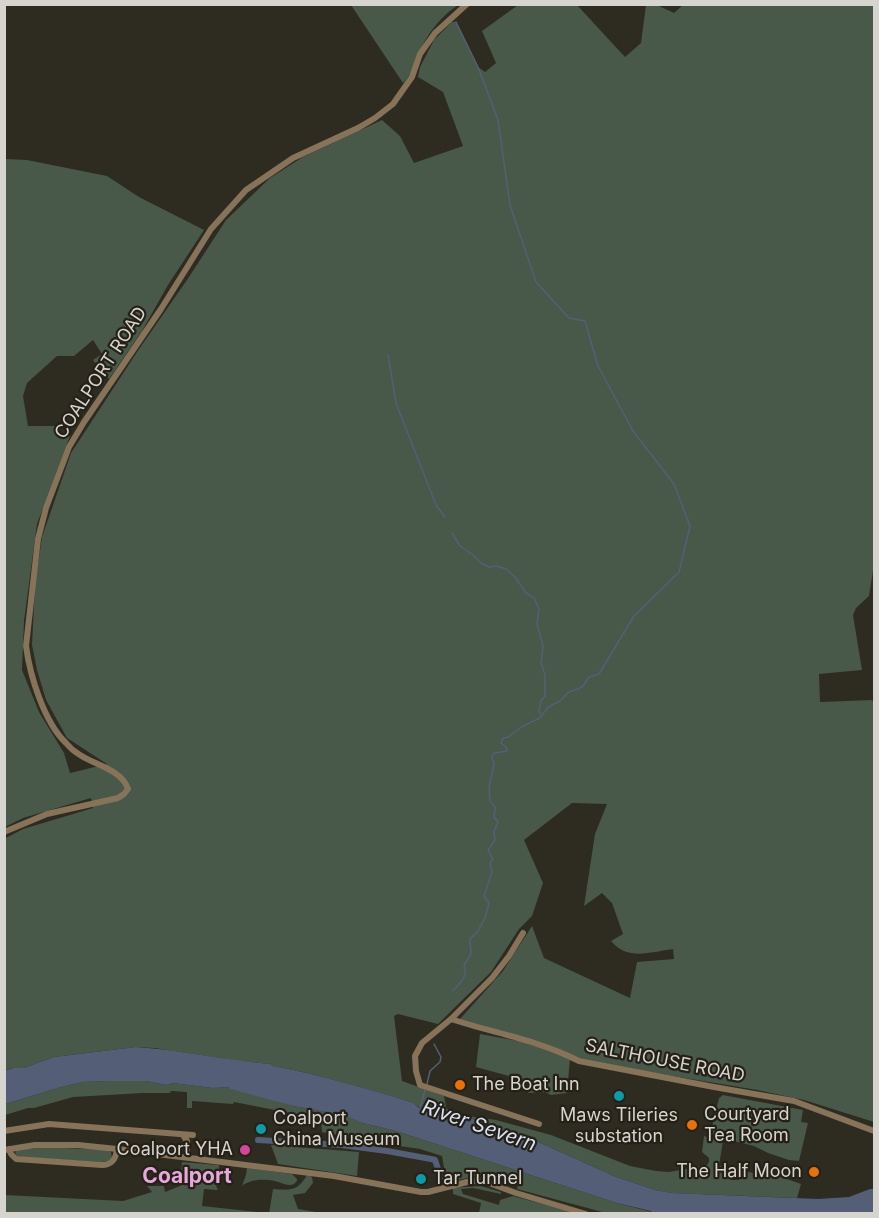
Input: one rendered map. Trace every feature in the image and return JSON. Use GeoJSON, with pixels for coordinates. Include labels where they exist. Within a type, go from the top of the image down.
{"type":"FeatureCollection","features":[{"type":"Feature","properties":{"kind":"street","name":"COALPORT ROAD"},"geometry":{"type":"LineString","coordinates":[[4,832],[47,814],[118,798],[128,789],[126,783],[109,769],[81,756],[66,744],[55,730],[35,687],[28,664],[26,646],[38,539],[46,508],[69,447],[211,229],[246,190],[293,158],[358,128],[393,104],[412,77],[420,54],[435,33],[467,4]]}},
{"type":"Feature","properties":{"kind":"street"},"geometry":{"type":"LineString","coordinates":[[523,933],[492,978],[422,1044],[415,1056],[416,1071],[420,1085],[539,1124]]}},
{"type":"Feature","properties":{"kind":"street","name":"SALTHOUSE ROAD"},"geometry":{"type":"LineString","coordinates":[[451,1019],[531,1042],[579,1061],[714,1088],[794,1101],[874,1131]]}},
{"type":"Feature","properties":{"kind":"street"},"geometry":{"type":"LineString","coordinates":[[4,1131],[49,1124],[193,1135]]}},
{"type":"Feature","properties":{"kind":"street"},"geometry":{"type":"LineString","coordinates":[[183,1134],[187,1141],[187,1157]]}},
{"type":"Feature","properties":{"kind":"street"},"geometry":{"type":"LineString","coordinates":[[117,1149],[116,1157],[107,1165],[16,1159],[7,1149],[35,1145],[78,1145],[117,1149],[334,1176],[421,1192],[481,1180],[586,1214]]}},
{"type":"Feature","properties":{"kind":"green space"},"geometry":{"type":"Polygon","coordinates":[[[684,4],[874,5],[874,564],[869,596],[856,608],[853,615],[862,670],[819,674],[820,702],[872,700],[874,703],[874,1122],[804,1100],[579,1058],[460,1019],[503,971],[532,926],[544,958],[630,998],[637,962],[674,959],[673,949],[639,954],[617,947],[611,941],[623,934],[612,903],[602,893],[584,906],[595,834],[607,804],[572,803],[524,840],[543,883],[532,916],[519,929],[491,972],[438,1024],[398,1014],[394,1016],[402,1081],[444,1096],[450,1113],[431,1112],[414,1103],[270,1064],[154,1048],[136,1047],[54,1057],[24,1068],[12,1068],[5,1071],[4,839],[23,829],[93,808],[91,798],[23,818],[5,827],[5,159],[27,160],[107,176],[139,197],[204,230],[168,285],[142,331],[109,379],[93,360],[102,354],[93,340],[74,356],[57,356],[27,383],[23,396],[28,426],[57,426],[57,434],[70,436],[37,524],[24,621],[22,670],[39,712],[64,753],[70,773],[107,764],[67,738],[46,700],[37,670],[32,645],[35,585],[42,537],[71,453],[226,220],[270,178],[303,157],[382,120],[400,136],[414,163],[463,146],[443,92],[418,77],[420,67],[434,40],[452,22],[456,22],[478,67],[485,72],[496,63],[482,31],[518,5],[577,5],[625,57],[641,43],[646,5],[657,5],[674,13],[684,4]]]}},
{"type":"Feature","properties":{"kind":"green space"},"geometry":{"type":"Polygon","coordinates":[[[351,5],[458,5],[446,14],[430,32],[411,73],[403,83],[351,5]]]}},
{"type":"Feature","properties":{"kind":"green space"},"geometry":{"type":"Polygon","coordinates":[[[480,1034],[524,1042],[570,1059],[567,1093],[551,1095],[545,1092],[528,1093],[531,1082],[476,1067],[480,1034]]]}},
{"type":"Feature","properties":{"kind":"green space"},"geometry":{"type":"Polygon","coordinates":[[[146,1081],[166,1085],[173,1083],[213,1088],[230,1087],[293,1106],[344,1115],[363,1123],[396,1131],[652,1213],[606,1213],[517,1189],[520,1178],[501,1179],[482,1175],[444,1183],[442,1156],[420,1149],[322,1132],[321,1119],[234,1102],[233,1104],[192,1101],[192,1108],[187,1108],[187,1092],[73,1097],[5,1115],[5,1104],[82,1082],[146,1081]]]}},
{"type":"Feature","properties":{"kind":"green space"},"geometry":{"type":"Polygon","coordinates":[[[723,1095],[803,1110],[801,1122],[808,1123],[799,1161],[789,1160],[754,1146],[710,1135],[719,1098],[723,1095]]]}},
{"type":"Feature","properties":{"kind":"green space"},"geometry":{"type":"Polygon","coordinates":[[[468,1116],[496,1120],[551,1135],[630,1166],[656,1171],[669,1172],[707,1165],[709,1158],[702,1152],[704,1136],[723,1141],[719,1166],[732,1168],[732,1180],[739,1180],[741,1171],[781,1177],[801,1184],[797,1198],[672,1193],[655,1190],[616,1177],[516,1132],[468,1116]]]}},
{"type":"Feature","properties":{"kind":"green space"},"geometry":{"type":"Polygon","coordinates":[[[271,1145],[359,1152],[357,1176],[278,1164],[271,1145]]]}},
{"type":"Feature","properties":{"kind":"green space"},"geometry":{"type":"Polygon","coordinates":[[[44,1147],[107,1150],[111,1152],[112,1158],[110,1161],[100,1162],[22,1157],[17,1156],[15,1152],[44,1147]]]}},
{"type":"Feature","properties":{"kind":"green space"},"geometry":{"type":"Polygon","coordinates":[[[182,1162],[219,1165],[219,1183],[216,1186],[218,1190],[204,1189],[202,1206],[267,1213],[5,1213],[5,1195],[123,1201],[152,1192],[147,1186],[164,1186],[165,1192],[180,1186],[182,1162]]]}},
{"type":"Feature","properties":{"kind":"green space"},"geometry":{"type":"Polygon","coordinates":[[[247,1168],[292,1174],[297,1181],[289,1185],[271,1180],[258,1180],[242,1186],[247,1168]]]}},
{"type":"Feature","properties":{"kind":"green space"},"geometry":{"type":"Polygon","coordinates":[[[307,1175],[312,1177],[313,1183],[305,1193],[293,1195],[298,1209],[321,1213],[269,1214],[273,1189],[293,1189],[307,1175]]]}},
{"type":"Feature","properties":{"kind":"green space"},"geometry":{"type":"Polygon","coordinates":[[[481,1186],[501,1192],[501,1194],[473,1188],[461,1189],[463,1194],[499,1205],[500,1200],[513,1196],[568,1211],[567,1214],[479,1213],[481,1203],[453,1194],[453,1188],[481,1186]]]}},
{"type":"Feature","properties":{"kind":"water","name":"River Severn"},"geometry":{"type":"Polygon","coordinates":[[[136,1047],[270,1064],[414,1103],[431,1113],[468,1116],[516,1132],[616,1177],[655,1190],[672,1193],[818,1199],[849,1197],[874,1189],[874,1213],[652,1213],[343,1115],[293,1106],[229,1087],[213,1088],[173,1083],[166,1085],[146,1081],[82,1082],[5,1104],[5,1071],[24,1068],[54,1057],[136,1047]]]}},
{"type":"Feature","properties":{"kind":"waterway"},"geometry":{"type":"LineString","coordinates":[[453,991],[464,977],[464,965],[471,954],[470,939],[478,931],[485,918],[489,903],[484,896],[492,872],[490,863],[493,859],[488,850],[495,840],[494,832],[498,822],[494,817],[495,808],[490,801],[489,787],[494,765],[492,756],[494,753],[507,751],[501,743],[503,738],[540,718],[548,707],[560,701],[569,692],[583,686],[589,677],[599,674],[634,616],[679,572],[690,526],[674,484],[633,431],[598,366],[585,321],[569,318],[536,282],[510,205],[498,120],[478,67],[456,22]]}},
{"type":"Feature","properties":{"kind":"waterway"},"geometry":{"type":"LineString","coordinates":[[388,355],[396,403],[436,505],[445,517]]}},
{"type":"Feature","properties":{"kind":"waterway"},"geometry":{"type":"LineString","coordinates":[[452,533],[460,546],[481,563],[489,567],[497,566],[506,569],[526,593],[534,598],[539,609],[537,624],[543,646],[541,663],[545,675],[545,696],[541,701],[540,714]]}},
{"type":"Feature","properties":{"kind":"waterway"},"geometry":{"type":"LineString","coordinates":[[427,1084],[430,1071],[440,1062],[441,1057],[434,1044]]}},
{"type":"Feature","properties":{"kind":"waterway","name":"River Severn"},"geometry":{"type":"LineString","coordinates":[[420,1109],[425,1090]]}},
{"type":"Feature","properties":{"kind":"waterway"},"geometry":{"type":"LineString","coordinates":[[258,1140],[342,1145],[431,1159],[435,1160],[440,1179]]}},
{"type":"Feature","properties":{"kind":"place","name":"The Boat Inn"},"geometry":{"type":"Point","coordinates":[460,1085]}},
{"type":"Feature","properties":{"kind":"place","name":"Maws Tileries substation"},"geometry":{"type":"Point","coordinates":[619,1096]}},
{"type":"Feature","properties":{"kind":"place","name":"Courtyard Tea Room"},"geometry":{"type":"Point","coordinates":[692,1125]}},
{"type":"Feature","properties":{"kind":"place","name":"Coalport China Museum"},"geometry":{"type":"Point","coordinates":[261,1129]}},
{"type":"Feature","properties":{"kind":"place","name":"Coalport YHA"},"geometry":{"type":"Point","coordinates":[245,1150]}},
{"type":"Feature","properties":{"kind":"place","name":"The Half Moon"},"geometry":{"type":"Point","coordinates":[814,1172]}},
{"type":"Feature","properties":{"kind":"place","name":"Tar Tunnel"},"geometry":{"type":"Point","coordinates":[421,1179]}},
{"type":"Feature","properties":{"kind":"district","name":"Coalport"},"geometry":{"type":"Point","coordinates":[187,1177]}}]}
